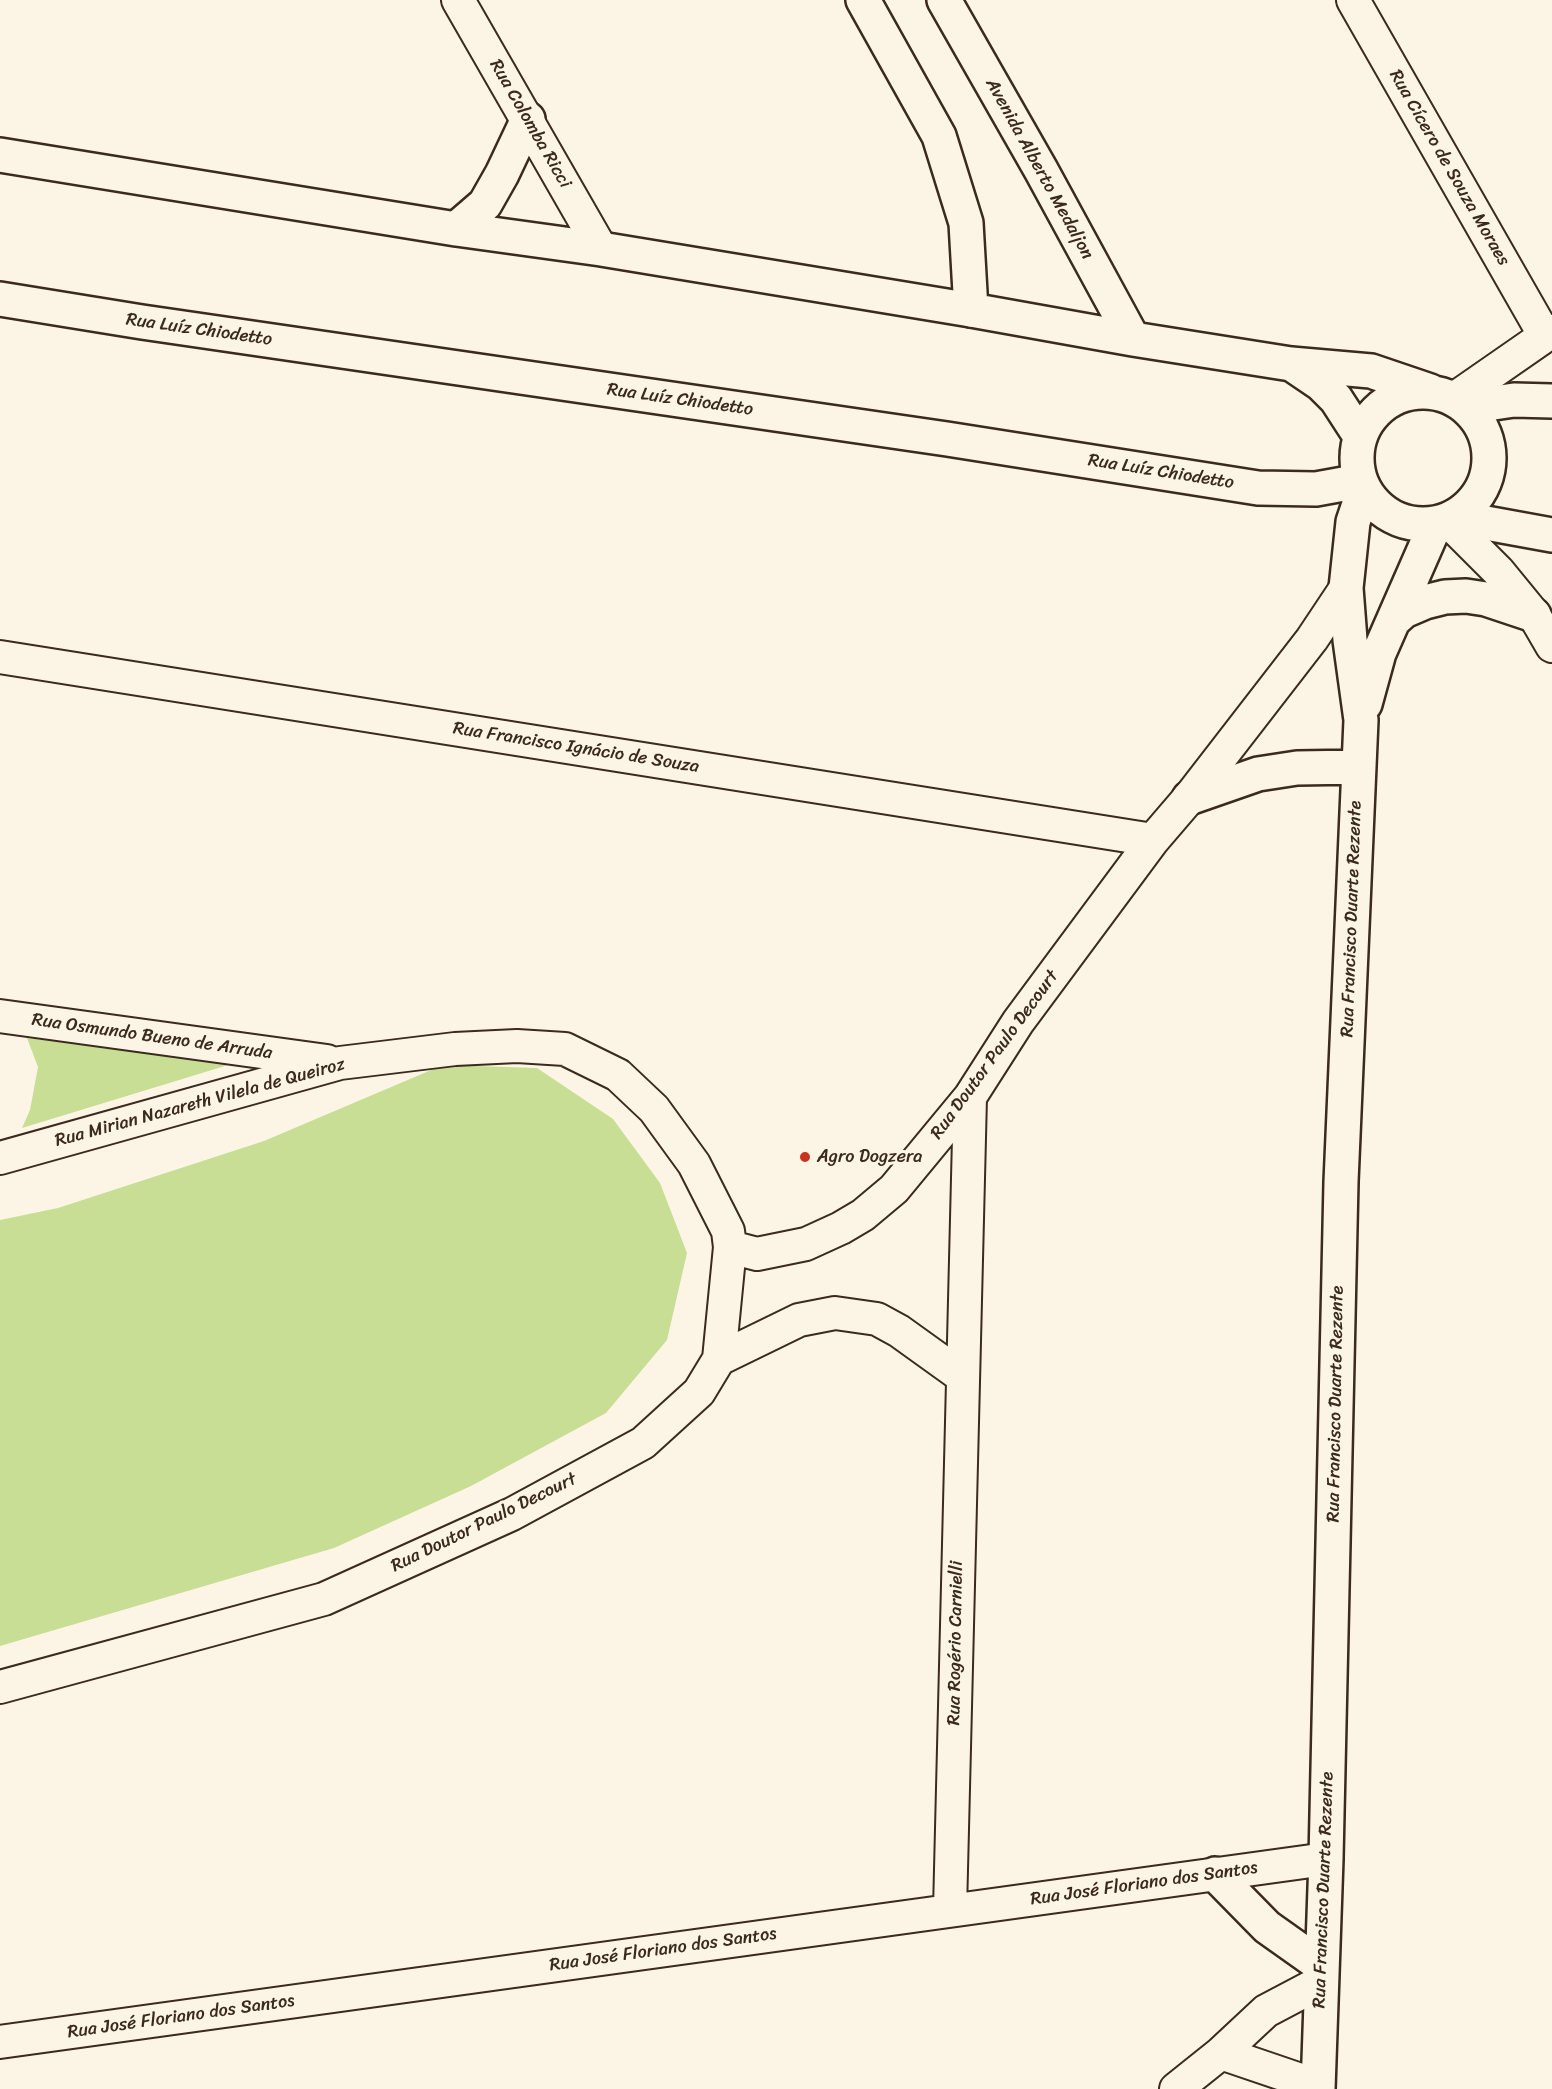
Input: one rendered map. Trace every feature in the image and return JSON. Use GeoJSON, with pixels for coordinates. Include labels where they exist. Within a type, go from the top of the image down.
{"type":"FeatureCollection","features":[{"type":"Feature","properties":{"kind":"main road"},"geometry":{"type":"LineString","coordinates":[[863,0],[939,136],[966,223],[971,310]]}},
{"type":"Feature","properties":{"kind":"main road","name":"Avenida Alberto Medaljon"},"geometry":{"type":"LineString","coordinates":[[944,0],[1041,170],[1133,339]]}},
{"type":"Feature","properties":{"kind":"main road"},"geometry":{"type":"LineString","coordinates":[[456,230],[485,204],[528,119]]}},
{"type":"Feature","properties":{"kind":"main road"},"geometry":{"type":"LineString","coordinates":[[0,156],[456,230],[601,249],[1291,364],[1371,371],[1450,399],[1481,424],[1488,445],[1489,466],[1483,486],[1471,504],[1445,520]]}},
{"type":"Feature","properties":{"kind":"main road","name":"Rua Luíz Chiodetto"},"geometry":{"type":"LineString","coordinates":[[0,299],[142,322],[946,439],[1258,488],[1316,489],[1362,485]]}},
{"type":"Feature","properties":{"kind":"main road"},"geometry":{"type":"LineString","coordinates":[[1291,364],[1321,384],[1336,399],[1360,436]]}},
{"type":"Feature","properties":{"kind":"main road"},"geometry":{"type":"LineString","coordinates":[[1552,401],[1450,399],[1408,392],[1387,401],[1371,416],[1360,436],[1356,450],[1362,485],[1377,506],[1394,518],[1414,524],[1445,520],[1552,535]]}},
{"type":"Feature","properties":{"kind":"main road","name":"Rua Francisco Duarte Rezente"},"geometry":{"type":"LineString","coordinates":[[1318,2087],[1326,1859],[1341,1182],[1361,720],[1350,640],[1346,588],[1353,522],[1362,485]]}},
{"type":"Feature","properties":{"kind":"main road","name":"Rua Francisco Duarte Rezente"},"geometry":{"type":"LineString","coordinates":[[1361,720],[1378,653],[1445,520]]}},
{"type":"Feature","properties":{"kind":"main road"},"geometry":{"type":"LineString","coordinates":[[1393,621],[1404,611],[1445,597],[1486,599],[1534,615]]}},
{"type":"Feature","properties":{"kind":"main road"},"geometry":{"type":"LineString","coordinates":[[1189,798],[1258,774],[1297,768],[1359,767]]}},
{"type":"Feature","properties":{"kind":"main road"},"geometry":{"type":"LineString","coordinates":[[1215,1874],[1268,1927],[1322,1974]]}},
{"type":"Feature","properties":{"kind":"street","name":"Rua Colomba Ricci"},"geometry":{"type":"LineString","coordinates":[[458,0],[601,249]]}},
{"type":"Feature","properties":{"kind":"street","name":"Rua Cícero de Souza Moraes"},"geometry":{"type":"LineString","coordinates":[[1353,0],[1548,333]]}},
{"type":"Feature","properties":{"kind":"street"},"geometry":{"type":"LineString","coordinates":[[1450,399],[1548,333]]}},
{"type":"Feature","properties":{"kind":"street"},"geometry":{"type":"LineString","coordinates":[[1445,520],[1498,571],[1534,615],[1552,646]]}},
{"type":"Feature","properties":{"kind":"street","name":"Rua Doutor Paulo Decourt"},"geometry":{"type":"LineString","coordinates":[[0,1687],[324,1599],[512,1514],[643,1443],[699,1392],[719,1359],[730,1247],[757,1254],[806,1244],[863,1215],[894,1190],[970,1097],[1018,1022],[1153,840],[1189,798],[1312,639],[1346,588]]}},
{"type":"Feature","properties":{"kind":"street","name":"Rua Francisco Ignácio de Souza"},"geometry":{"type":"LineString","coordinates":[[0,657],[1153,840]]}},
{"type":"Feature","properties":{"kind":"street","name":"Rua Osmundo Bueno de Arruda"},"geometry":{"type":"LineString","coordinates":[[0,1016],[340,1063]]}},
{"type":"Feature","properties":{"kind":"street","name":"Rua Mirian Nazareth Vilela de Queiroz"},"geometry":{"type":"LineString","coordinates":[[0,1158],[340,1063],[455,1049],[517,1046],[565,1049],[618,1075],[654,1108],[694,1164],[728,1231],[730,1247]]}},
{"type":"Feature","properties":{"kind":"street","name":"Rua Rogério Carnielli"},"geometry":{"type":"LineString","coordinates":[[950,1910],[970,1097]]}},
{"type":"Feature","properties":{"kind":"street"},"geometry":{"type":"LineString","coordinates":[[719,1359],[799,1320],[835,1313],[877,1319],[899,1331],[963,1377]]}},
{"type":"Feature","properties":{"kind":"street","name":"Rua José Floriano dos Santos"},"geometry":{"type":"LineString","coordinates":[[0,2042],[1326,1859]]}},
{"type":"Feature","properties":{"kind":"street"},"geometry":{"type":"LineString","coordinates":[[1176,2089],[1221,2053],[1266,2011],[1322,1974]]}},
{"type":"Feature","properties":{"kind":"street"},"geometry":{"type":"LineString","coordinates":[[1221,2053],[1318,2087]]}},
{"type":"Feature","properties":{"kind":"green space"},"geometry":{"type":"Polygon","coordinates":[[[27,1038],[238,1062],[22,1128],[30,1110],[38,1067],[27,1038]]]}},
{"type":"Feature","properties":{"kind":"green space"},"geometry":{"type":"Polygon","coordinates":[[[443,1065],[537,1068],[613,1119],[660,1183],[687,1253],[667,1340],[606,1413],[471,1486],[334,1548],[0,1646],[0,1220],[58,1208],[264,1141],[443,1065]]]}},
{"type":"Feature","properties":{"kind":"place","name":"Agro Dogzera"},"geometry":{"type":"Point","coordinates":[805,1157]}}]}
